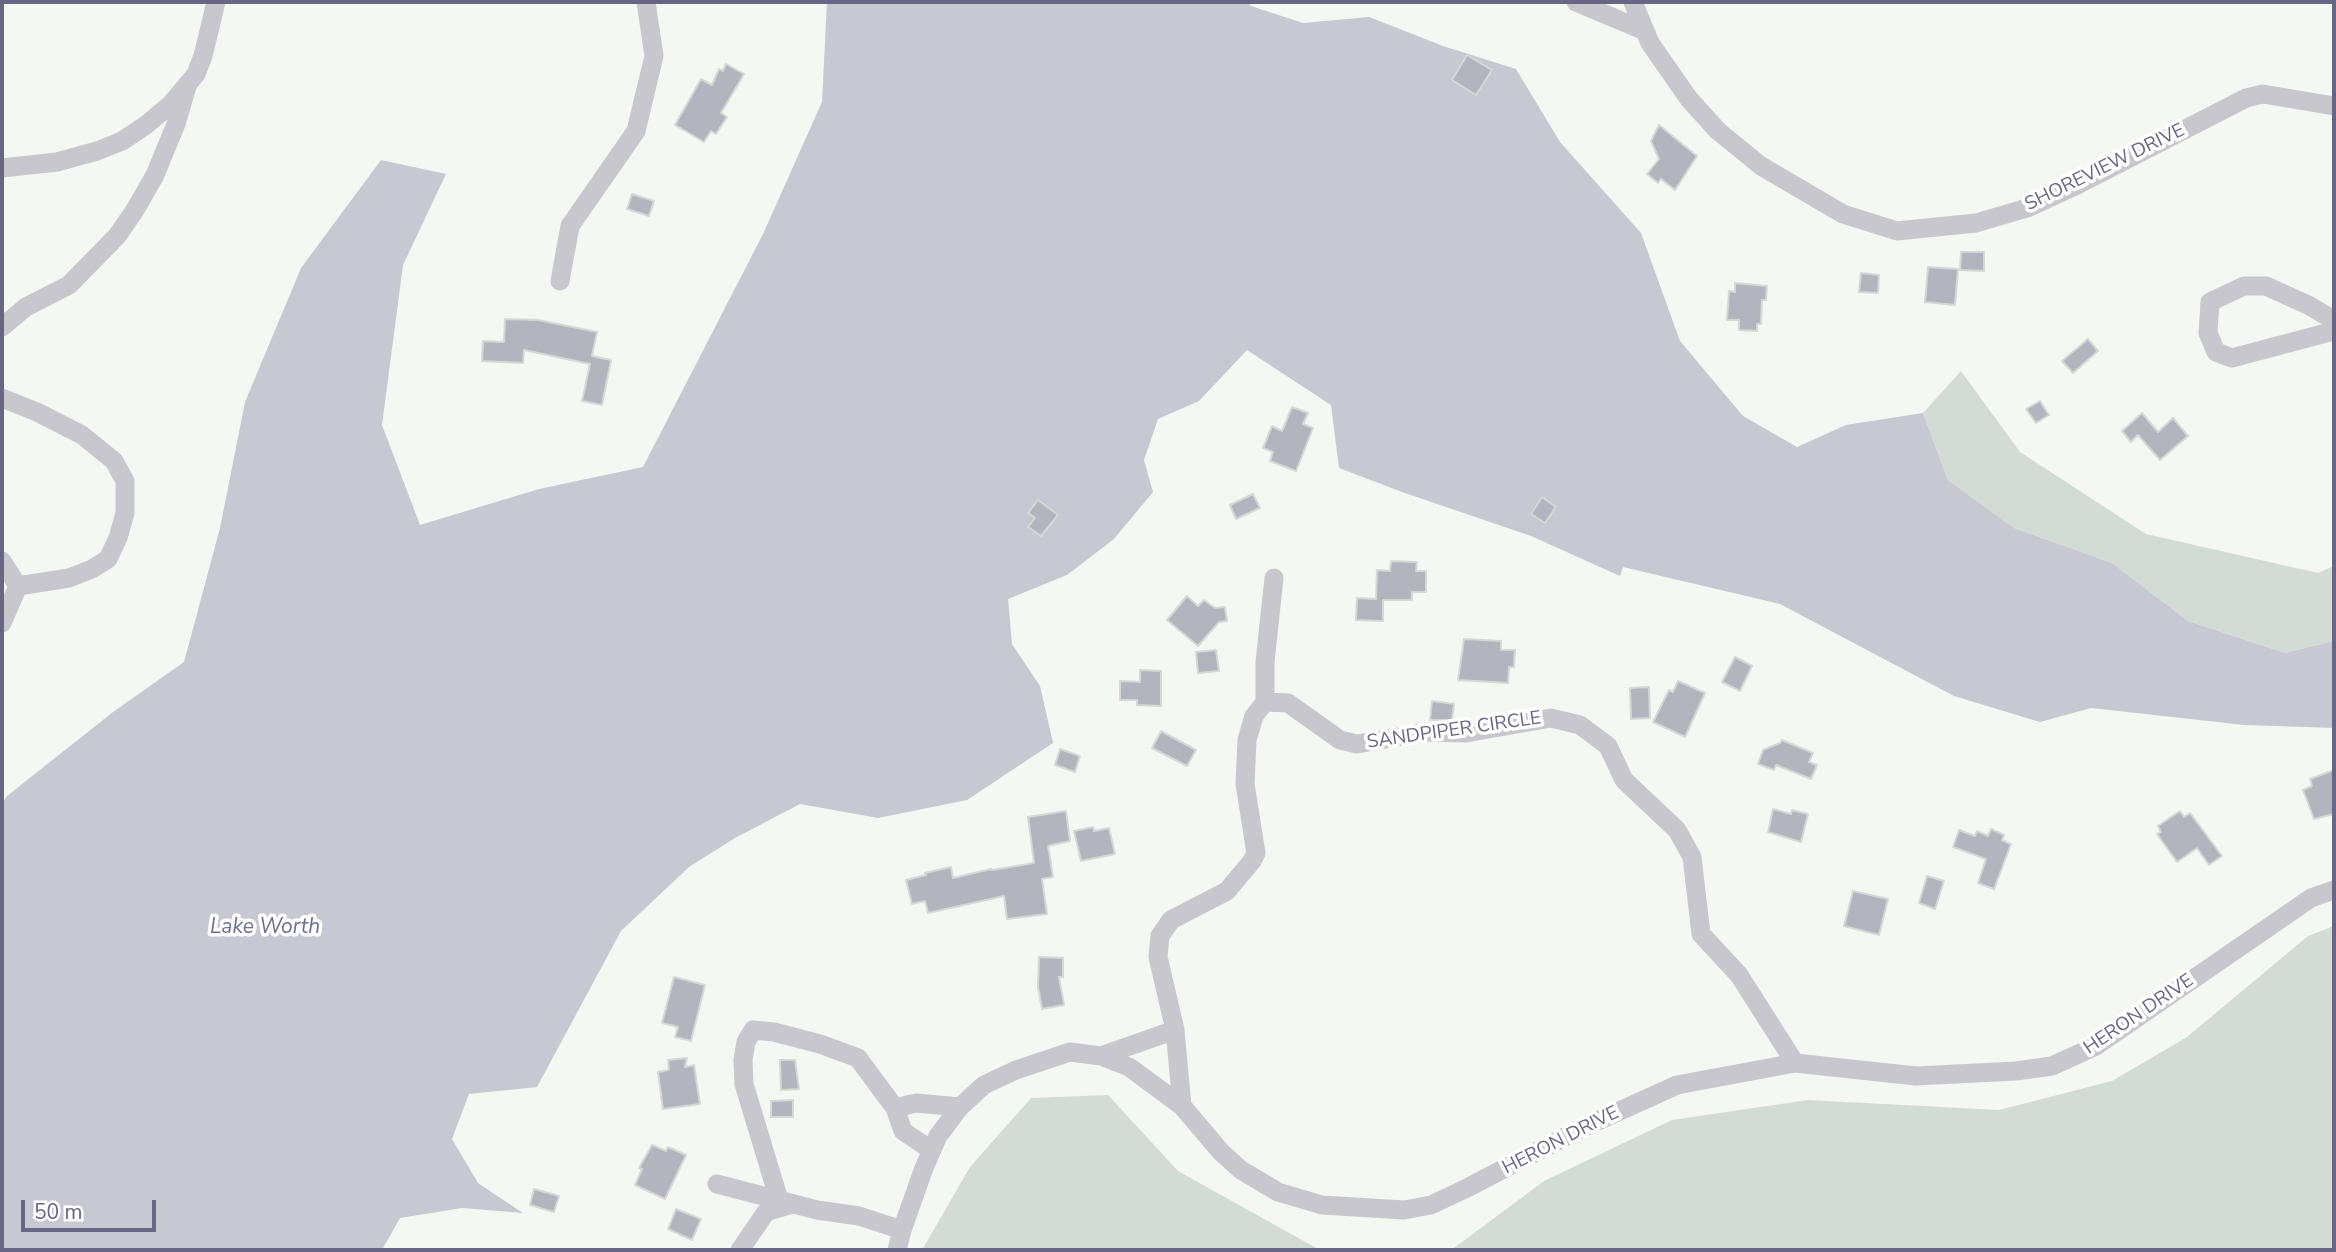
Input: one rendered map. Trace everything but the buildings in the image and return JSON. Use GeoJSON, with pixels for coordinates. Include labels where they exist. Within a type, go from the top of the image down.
{"type":"FeatureCollection","features":[{"type":"Feature","properties":{"kind":"street"},"geometry":{"type":"LineString","coordinates":[[2,327],[26,307],[69,285],[117,236],[135,210],[155,175],[176,124],[187,86],[203,56],[216,2]]}},
{"type":"Feature","properties":{"kind":"street"},"geometry":{"type":"LineString","coordinates":[[560,281],[570,226],[636,131],[654,56],[646,2]]}},
{"type":"Feature","properties":{"kind":"street"},"geometry":{"type":"LineString","coordinates":[[1576,2],[1645,32]]}},
{"type":"Feature","properties":{"kind":"street","name":"SHOREVIEW DRIVE"},"geometry":{"type":"LineString","coordinates":[[1633,2],[1650,43],[1689,99],[1718,131],[1760,166],[1843,214],[1897,230],[1976,223],[2027,208],[2246,98],[2263,94],[2334,106]]}},
{"type":"Feature","properties":{"kind":"street"},"geometry":{"type":"LineString","coordinates":[[2,168],[57,162],[122,141],[163,111],[187,86]]}},
{"type":"Feature","properties":{"kind":"street"},"geometry":{"type":"LineString","coordinates":[[2334,320],[2266,286],[2244,286],[2210,302],[2207,333],[2216,352],[2232,358],[2334,331]]}},
{"type":"Feature","properties":{"kind":"street"},"geometry":{"type":"LineString","coordinates":[[2,398],[82,435],[114,461],[125,481],[125,513],[118,538],[108,559],[69,578],[18,586]]}},
{"type":"Feature","properties":{"kind":"street"},"geometry":{"type":"LineString","coordinates":[[2,561],[18,586]]}},
{"type":"Feature","properties":{"kind":"street"},"geometry":{"type":"LineString","coordinates":[[1182,1106],[1175,1030],[1158,957],[1160,936],[1171,920],[1227,891],[1243,875],[1255,853],[1245,784],[1247,740],[1254,716],[1265,702],[1265,662],[1274,578]]}},
{"type":"Feature","properties":{"kind":"street"},"geometry":{"type":"LineString","coordinates":[[2,624],[18,586]]}},
{"type":"Feature","properties":{"kind":"street","name":"SANDPIPER CIRCLE"},"geometry":{"type":"LineString","coordinates":[[1265,702],[1288,704],[1340,740],[1357,744],[1427,732],[1466,733],[1551,718],[1580,725],[1608,746],[1624,780],[1677,830],[1692,857],[1701,934],[1739,975],[1795,1063]]}},
{"type":"Feature","properties":{"kind":"street","name":"HERON DRIVE"},"geometry":{"type":"LineString","coordinates":[[897,1250],[938,1136],[960,1107],[984,1085],[1016,1070],[1070,1052],[1101,1056],[1129,1066],[1182,1106],[1221,1152],[1241,1170],[1278,1192],[1322,1205],[1404,1210],[1431,1205],[1582,1128],[1677,1085],[1795,1063],[1916,1076],[2016,1071],[2052,1066],[2096,1046],[2311,898],[2334,890]]}},
{"type":"Feature","properties":{"kind":"street"},"geometry":{"type":"LineString","coordinates":[[786,1202],[744,1084],[746,1042],[754,1030],[774,1032],[820,1044],[858,1058],[895,1108],[903,1130],[932,1150]]}},
{"type":"Feature","properties":{"kind":"street"},"geometry":{"type":"LineString","coordinates":[[1101,1056],[1175,1030]]}},
{"type":"Feature","properties":{"kind":"street"},"geometry":{"type":"LineString","coordinates":[[895,1108],[916,1103],[960,1107]]}},
{"type":"Feature","properties":{"kind":"street"},"geometry":{"type":"LineString","coordinates":[[717,1184],[817,1210],[859,1216],[902,1230]]}},
{"type":"Feature","properties":{"kind":"street"},"geometry":{"type":"LineString","coordinates":[[740,1250],[766,1212],[786,1202]]}},
{"type":"Feature","properties":{"kind":"shaded area"},"geometry":{"type":"Polygon","coordinates":[[[1961,371],[2020,452],[2146,534],[2318,573],[2334,566],[2334,641],[2285,653],[2188,621],[2112,563],[2014,528],[1948,480],[1923,413],[1961,371]]]}},
{"type":"Feature","properties":{"kind":"shaded area"},"geometry":{"type":"Polygon","coordinates":[[[2334,926],[2334,1250],[1422,1250],[1454,1248],[1544,1181],[1672,1120],[1808,1100],[1999,1110],[2112,1081],[2187,1037],[2308,936],[2334,926]]]}},
{"type":"Feature","properties":{"kind":"shaded area"},"geometry":{"type":"Polygon","coordinates":[[[1108,1095],[1178,1171],[1320,1250],[922,1250],[970,1167],[1031,1098],[1108,1095]]]}},
{"type":"Feature","properties":{"kind":"water","name":"Lake Worth"},"geometry":{"type":"Polygon","coordinates":[[[827,2],[1247,2],[1251,6],[1303,23],[1369,17],[1443,46],[1516,69],[1560,142],[1641,233],[1680,341],[1743,416],[1797,447],[1846,425],[1923,413],[1948,480],[2014,528],[2112,563],[2188,621],[2285,653],[2334,641],[2334,728],[2244,725],[2091,708],[2040,722],[1954,696],[1780,604],[1623,567],[1620,576],[1531,536],[1339,468],[1331,405],[1247,350],[1199,401],[1158,419],[1144,460],[1153,492],[1114,539],[1067,575],[1008,599],[1012,644],[1040,686],[1053,743],[967,800],[878,818],[800,804],[735,838],[689,867],[621,931],[537,1087],[469,1094],[452,1139],[478,1183],[523,1213],[462,1208],[400,1218],[382,1250],[2,1250],[2,803],[7,796],[113,712],[184,662],[220,528],[245,402],[301,268],[381,160],[446,174],[403,265],[382,425],[420,525],[539,489],[643,467],[763,234],[822,102],[827,2]]]}}]}
